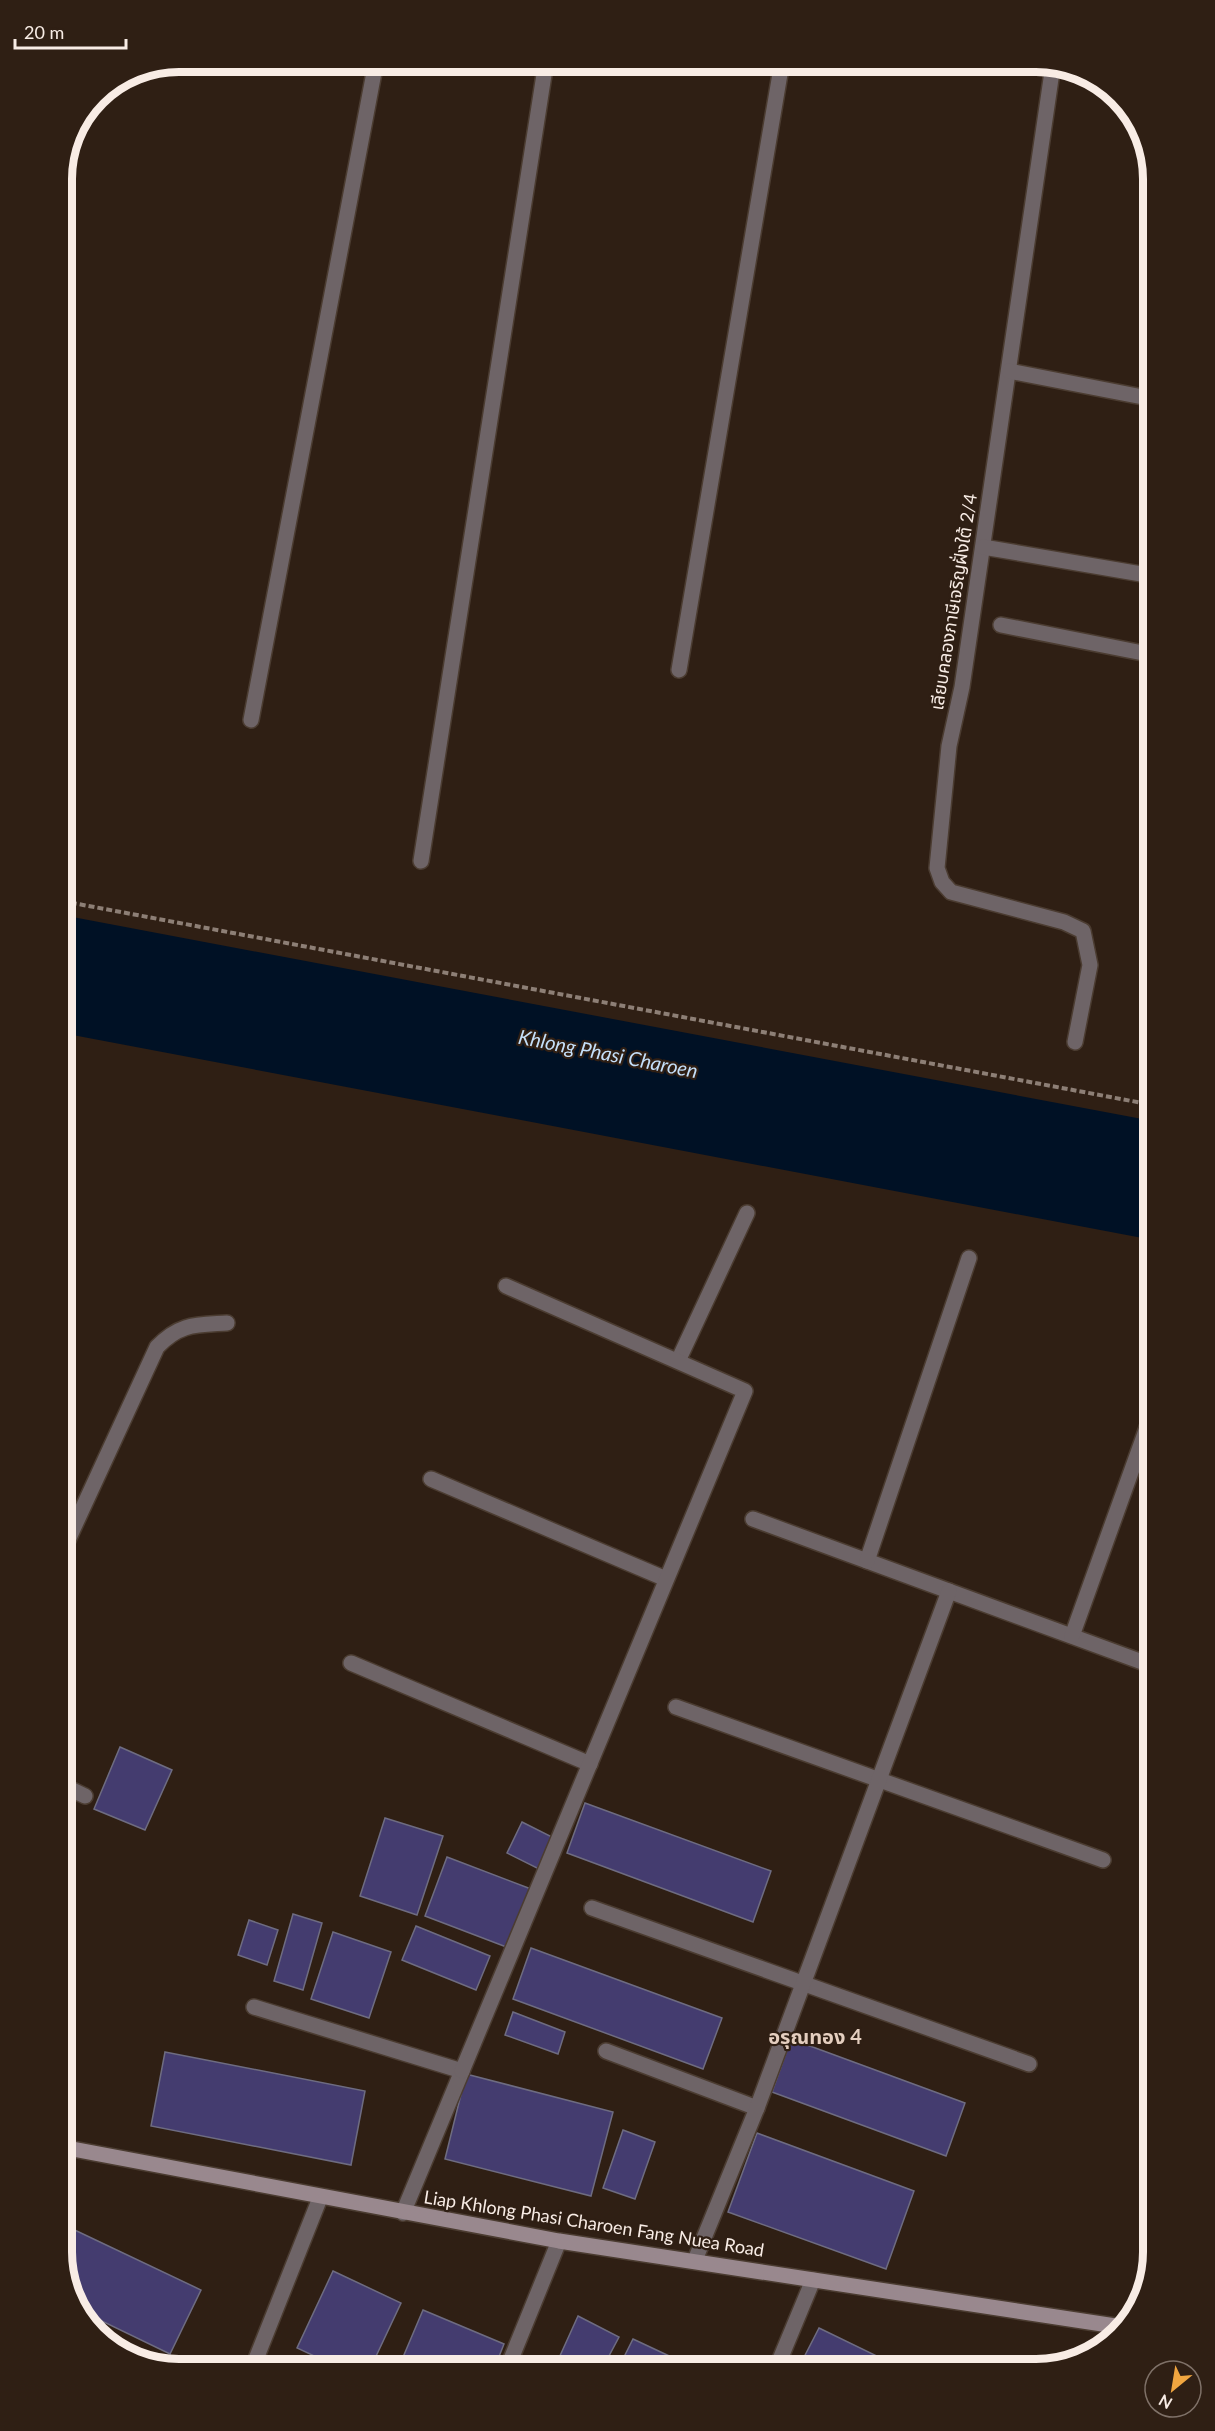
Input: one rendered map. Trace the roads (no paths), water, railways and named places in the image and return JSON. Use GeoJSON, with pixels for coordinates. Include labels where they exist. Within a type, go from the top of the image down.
{"type":"FeatureCollection","features":[{"type":"Feature","properties":{"kind":"main road","name":"Liap Khlong Phasi Charoen Fang Nuea Road"},"geometry":{"type":"LineString","coordinates":[[72,2149],[320,2198],[559,2241],[1114,2326]]}},
{"type":"Feature","properties":{"kind":"street"},"geometry":{"type":"LineString","coordinates":[[251,720],[374,72]]}},
{"type":"Feature","properties":{"kind":"street"},"geometry":{"type":"LineString","coordinates":[[421,861],[544,72]]}},
{"type":"Feature","properties":{"kind":"street"},"geometry":{"type":"LineString","coordinates":[[679,670],[780,72]]}},
{"type":"Feature","properties":{"kind":"street","name":"เลียบคลองภาษีเจริญฝั่งใต้ 2/4"},"geometry":{"type":"LineString","coordinates":[[1052,73],[962,687],[949,746],[936,868],[942,882],[951,892],[1064,921],[1083,931],[1090,965],[1075,1042]]}},
{"type":"Feature","properties":{"kind":"street"},"geometry":{"type":"LineString","coordinates":[[1009,371],[1143,397]]}},
{"type":"Feature","properties":{"kind":"street"},"geometry":{"type":"LineString","coordinates":[[983,547],[1143,574]]}},
{"type":"Feature","properties":{"kind":"street"},"geometry":{"type":"LineString","coordinates":[[1001,625],[1143,653]]}},
{"type":"Feature","properties":{"kind":"street"},"geometry":{"type":"LineString","coordinates":[[678,1361],[747,1213]]}},
{"type":"Feature","properties":{"kind":"street"},"geometry":{"type":"LineString","coordinates":[[867,1561],[969,1258]]}},
{"type":"Feature","properties":{"kind":"street"},"geometry":{"type":"LineString","coordinates":[[403,2212],[745,1391],[506,1286]]}},
{"type":"Feature","properties":{"kind":"street"},"geometry":{"type":"LineString","coordinates":[[72,1532],[157,1347],[169,1335],[185,1326],[227,1323]]}},
{"type":"Feature","properties":{"kind":"street"},"geometry":{"type":"LineString","coordinates":[[1072,1636],[1143,1441]]}},
{"type":"Feature","properties":{"kind":"street"},"geometry":{"type":"LineString","coordinates":[[431,1479],[666,1579]]}},
{"type":"Feature","properties":{"kind":"street"},"geometry":{"type":"LineString","coordinates":[[753,1519],[1143,1662]]}},
{"type":"Feature","properties":{"kind":"street"},"geometry":{"type":"LineString","coordinates":[[695,2260],[757,2108],[949,1591]]}},
{"type":"Feature","properties":{"kind":"street"},"geometry":{"type":"LineString","coordinates":[[351,1663],[590,1764]]}},
{"type":"Feature","properties":{"kind":"street"},"geometry":{"type":"LineString","coordinates":[[676,1707],[1103,1860]]}},
{"type":"Feature","properties":{"kind":"street"},"geometry":{"type":"LineString","coordinates":[[72,1790],[85,1796]]}},
{"type":"Feature","properties":{"kind":"street"},"geometry":{"type":"LineString","coordinates":[[592,1908],[1029,2064]]}},
{"type":"Feature","properties":{"kind":"street"},"geometry":{"type":"LineString","coordinates":[[254,2007],[462,2071]]}},
{"type":"Feature","properties":{"kind":"street"},"geometry":{"type":"LineString","coordinates":[[606,2051],[757,2108]]}},
{"type":"Feature","properties":{"kind":"street"},"geometry":{"type":"LineString","coordinates":[[256,2359],[320,2198]]}},
{"type":"Feature","properties":{"kind":"street"},"geometry":{"type":"LineString","coordinates":[[511,2359],[559,2241]]}},
{"type":"Feature","properties":{"kind":"street"},"geometry":{"type":"LineString","coordinates":[[780,2359],[813,2280]]}},
{"type":"Feature","properties":{"kind":"water","name":"Khlong Phasi Charoen"},"geometry":{"type":"Polygon","coordinates":[[[72,917],[1143,1119],[1143,1238],[72,1035],[72,917]]]}},
{"type":"Feature","properties":{"kind":"district","name":"อรุณทอง 4"},"geometry":{"type":"Point","coordinates":[815,2037]}}]}
